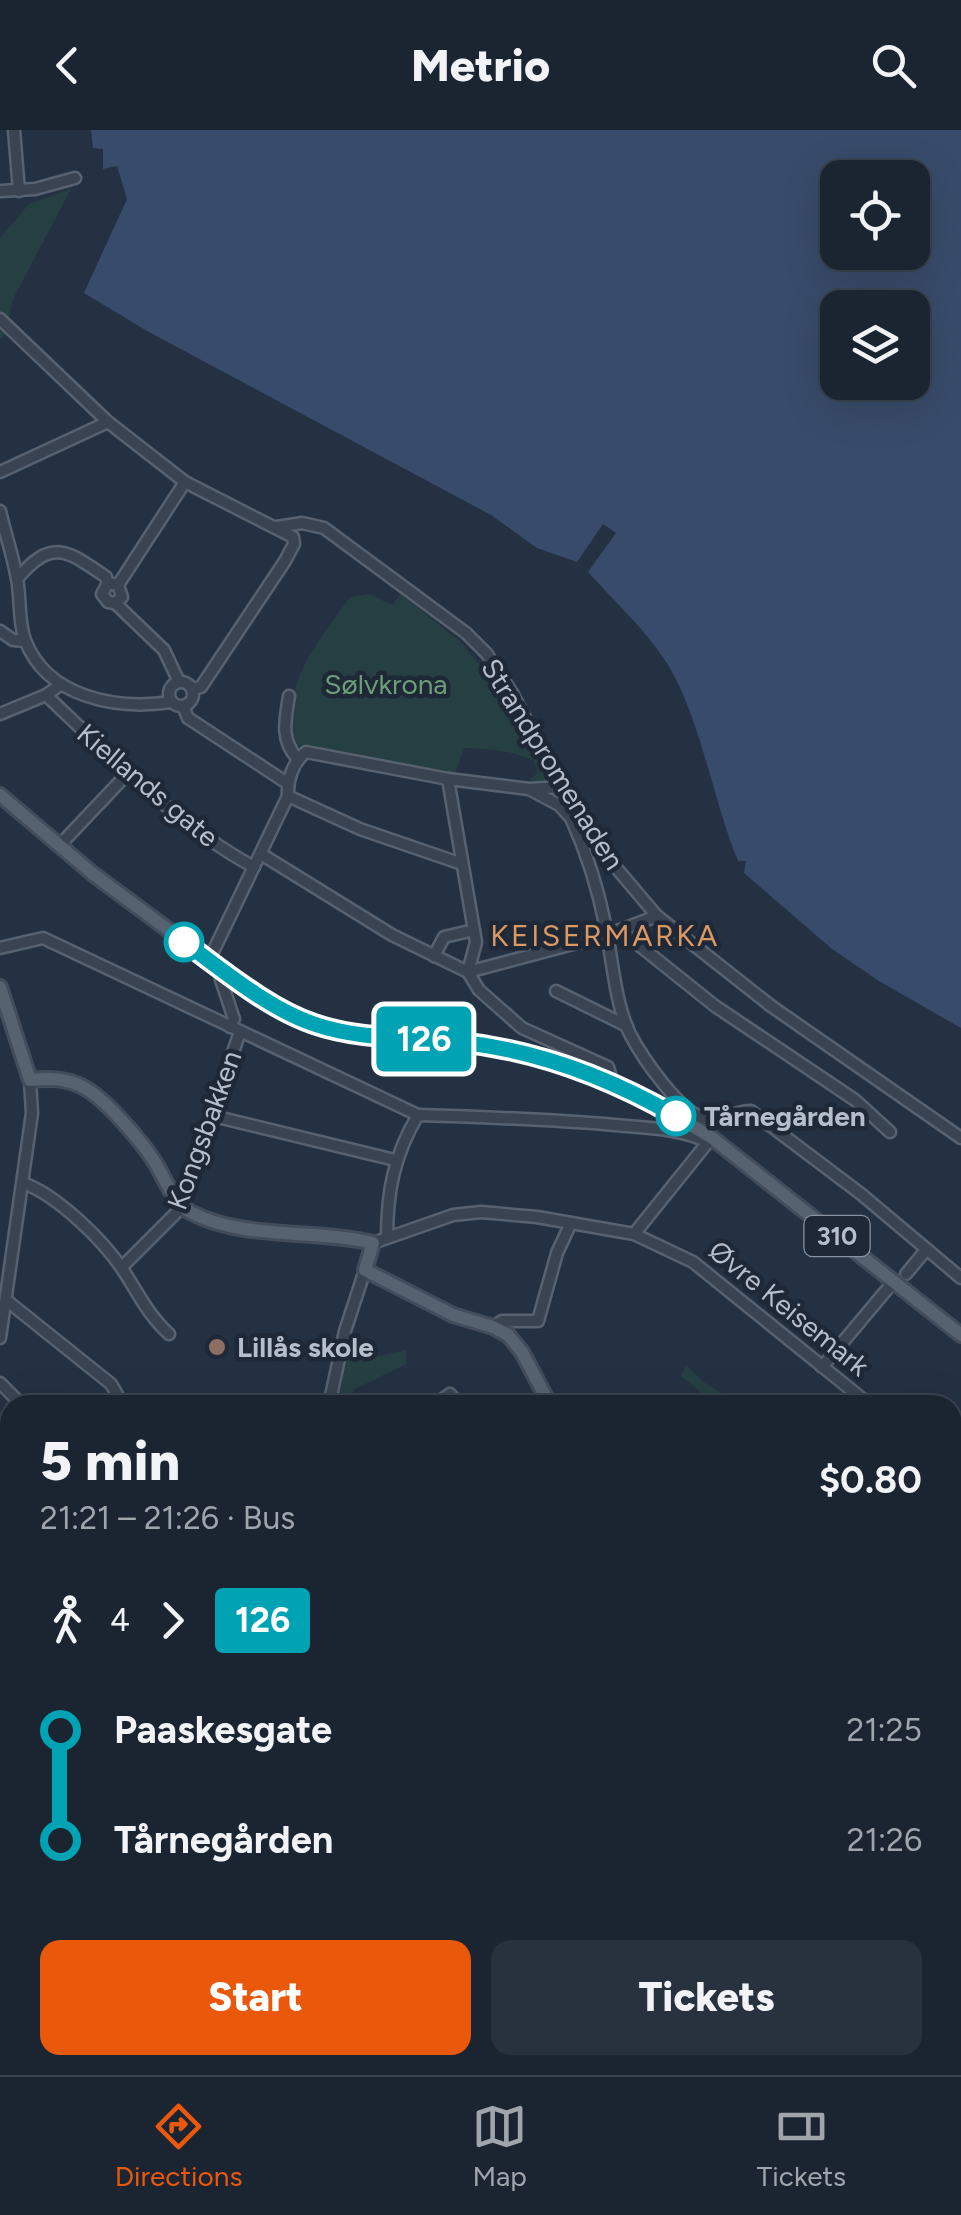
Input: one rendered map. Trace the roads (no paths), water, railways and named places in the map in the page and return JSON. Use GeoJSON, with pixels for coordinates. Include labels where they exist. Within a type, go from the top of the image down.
{"type":"FeatureCollection","features":[{"type":"Feature","properties":{"kind":"main road","name":"310"},"geometry":{"type":"LineString","coordinates":[[0,794],[59,846],[209,960],[295,1017],[365,1035],[491,1046],[552,1060],[612,1082],[710,1139],[900,1278],[961,1335]]}},
{"type":"Feature","properties":{"kind":"main road"},"geometry":{"type":"LineString","coordinates":[[0,986],[30,1080],[56,1079],[90,1090],[150,1154],[180,1204],[210,1220],[373,1243],[366,1270],[453,1314],[493,1326],[508,1335],[522,1352],[545,1395]]}},
{"type":"Feature","properties":{"kind":"street"},"geometry":{"type":"LineString","coordinates":[[14,130],[20,191]]}},
{"type":"Feature","properties":{"kind":"street"},"geometry":{"type":"LineString","coordinates":[[0,191],[20,191],[74,178]]}},
{"type":"Feature","properties":{"kind":"street"},"geometry":{"type":"LineString","coordinates":[[0,319],[108,422],[186,482],[293,537],[286,561],[201,686],[192,689]]}},
{"type":"Feature","properties":{"kind":"street"},"geometry":{"type":"LineString","coordinates":[[0,472],[108,422]]}},
{"type":"Feature","properties":{"kind":"street"},"geometry":{"type":"LineString","coordinates":[[179,682],[164,650],[102,594],[114,584],[186,482]]}},
{"type":"Feature","properties":{"kind":"street"},"geometry":{"type":"LineString","coordinates":[[0,514],[17,579],[25,641],[60,685],[110,702],[171,702],[184,706]]}},
{"type":"Feature","properties":{"kind":"street","name":"Strandpromenaden"},"geometry":{"type":"LineString","coordinates":[[277,527],[302,524],[324,528],[466,633],[487,654],[512,693],[562,788],[606,857],[657,916],[772,1006],[961,1138]]}},
{"type":"Feature","properties":{"kind":"street"},"geometry":{"type":"LineString","coordinates":[[17,579],[32,560],[43,554],[70,552],[114,584],[122,594],[114,603]]}},
{"type":"Feature","properties":{"kind":"street"},"geometry":{"type":"LineString","coordinates":[[0,631],[13,640],[25,641]]}},
{"type":"Feature","properties":{"kind":"street"},"geometry":{"type":"LineString","coordinates":[[171,702],[170,688],[179,682],[187,683],[192,689],[192,700],[184,706]]}},
{"type":"Feature","properties":{"kind":"street"},"geometry":{"type":"LineString","coordinates":[[0,714],[46,696],[60,685]]}},
{"type":"Feature","properties":{"kind":"street","name":"Kiellands gate"},"geometry":{"type":"LineString","coordinates":[[46,696],[128,773],[231,855],[254,867]]}},
{"type":"Feature","properties":{"kind":"street"},"geometry":{"type":"LineString","coordinates":[[289,696],[284,736],[288,748],[302,756],[529,789],[562,788]]}},
{"type":"Feature","properties":{"kind":"street"},"geometry":{"type":"LineString","coordinates":[[184,706],[188,718],[287,783]]}},
{"type":"Feature","properties":{"kind":"street"},"geometry":{"type":"LineString","coordinates":[[209,960],[288,796],[287,783],[302,756]]}},
{"type":"Feature","properties":{"kind":"street"},"geometry":{"type":"LineString","coordinates":[[59,846],[128,773]]}},
{"type":"Feature","properties":{"kind":"street"},"geometry":{"type":"LineString","coordinates":[[448,779],[474,930],[475,956],[468,972]]}},
{"type":"Feature","properties":{"kind":"street"},"geometry":{"type":"LineString","coordinates":[[529,789],[559,805],[571,818],[607,935],[627,1026],[669,1091],[685,1108],[710,1120],[741,1110],[751,1111],[861,1194],[961,1278]]}},
{"type":"Feature","properties":{"kind":"street"},"geometry":{"type":"LineString","coordinates":[[288,796],[360,829],[462,864]]}},
{"type":"Feature","properties":{"kind":"street"},"geometry":{"type":"LineString","coordinates":[[261,854],[392,936],[468,972],[479,990],[504,1015],[522,1028],[608,1067],[612,1082]]}},
{"type":"Feature","properties":{"kind":"street"},"geometry":{"type":"LineString","coordinates":[[468,972],[607,935],[657,916]]}},
{"type":"Feature","properties":{"kind":"street"},"geometry":{"type":"LineString","coordinates":[[434,956],[444,938],[474,930]]}},
{"type":"Feature","properties":{"kind":"street"},"geometry":{"type":"LineString","coordinates":[[620,930],[716,1006],[855,1100],[890,1132]]}},
{"type":"Feature","properties":{"kind":"street"},"geometry":{"type":"LineString","coordinates":[[0,948],[43,938],[418,1115],[524,1117],[710,1139],[634,1234]]}},
{"type":"Feature","properties":{"kind":"street"},"geometry":{"type":"LineString","coordinates":[[226,972],[221,980],[235,1030]]}},
{"type":"Feature","properties":{"kind":"street"},"geometry":{"type":"LineString","coordinates":[[556,991],[627,1026]]}},
{"type":"Feature","properties":{"kind":"street","name":"Kongsbakken"},"geometry":{"type":"LineString","coordinates":[[122,1268],[172,1218],[180,1204],[235,1030]]}},
{"type":"Feature","properties":{"kind":"street"},"geometry":{"type":"LineString","coordinates":[[0,1338],[33,1098],[30,1080]]}},
{"type":"Feature","properties":{"kind":"street"},"geometry":{"type":"LineString","coordinates":[[209,1115],[396,1160]]}},
{"type":"Feature","properties":{"kind":"street"},"geometry":{"type":"LineString","coordinates":[[387,1237],[390,1181],[418,1115]]}},
{"type":"Feature","properties":{"kind":"street"},"geometry":{"type":"LineString","coordinates":[[23,1183],[36,1188],[99,1240],[122,1268],[151,1317],[169,1334]]}},
{"type":"Feature","properties":{"kind":"street","name":"Øvre Keisemark"},"geometry":{"type":"LineString","coordinates":[[373,1243],[465,1213],[504,1214],[634,1234],[693,1262],[857,1395]]}},
{"type":"Feature","properties":{"kind":"street"},"geometry":{"type":"LineString","coordinates":[[493,1326],[502,1320],[538,1321],[557,1253],[571,1223]]}},
{"type":"Feature","properties":{"kind":"street"},"geometry":{"type":"LineString","coordinates":[[822,1367],[926,1250]]}},
{"type":"Feature","properties":{"kind":"street"},"geometry":{"type":"LineString","coordinates":[[331,1395],[345,1331],[366,1270]]}},
{"type":"Feature","properties":{"kind":"street"},"geometry":{"type":"LineString","coordinates":[[6,1300],[111,1384],[117,1395]]}},
{"type":"Feature","properties":{"kind":"water"},"geometry":{"type":"Polygon","coordinates":[[[91,130],[961,130],[961,1028],[832,949],[744,873],[746,861],[738,861],[676,680],[647,636],[577,562],[537,548],[491,515],[147,331],[84,293],[127,199],[117,166],[103,169],[103,149],[93,148],[91,130]]]}},
{"type":"Feature","properties":{"kind":"place","name":"Tårnegården"},"geometry":{"type":"Point","coordinates":[676,1116]}},
{"type":"Feature","properties":{"kind":"place","name":"Lillås skole"},"geometry":{"type":"Point","coordinates":[217,1347]}},
{"type":"Feature","properties":{"kind":"district","name":"KEISERMARKA"},"geometry":{"type":"Point","coordinates":[605,935]}},
{"type":"Feature","properties":{"kind":"park label","name":"Sølvkrona"},"geometry":{"type":"Point","coordinates":[386,684]}}]}
